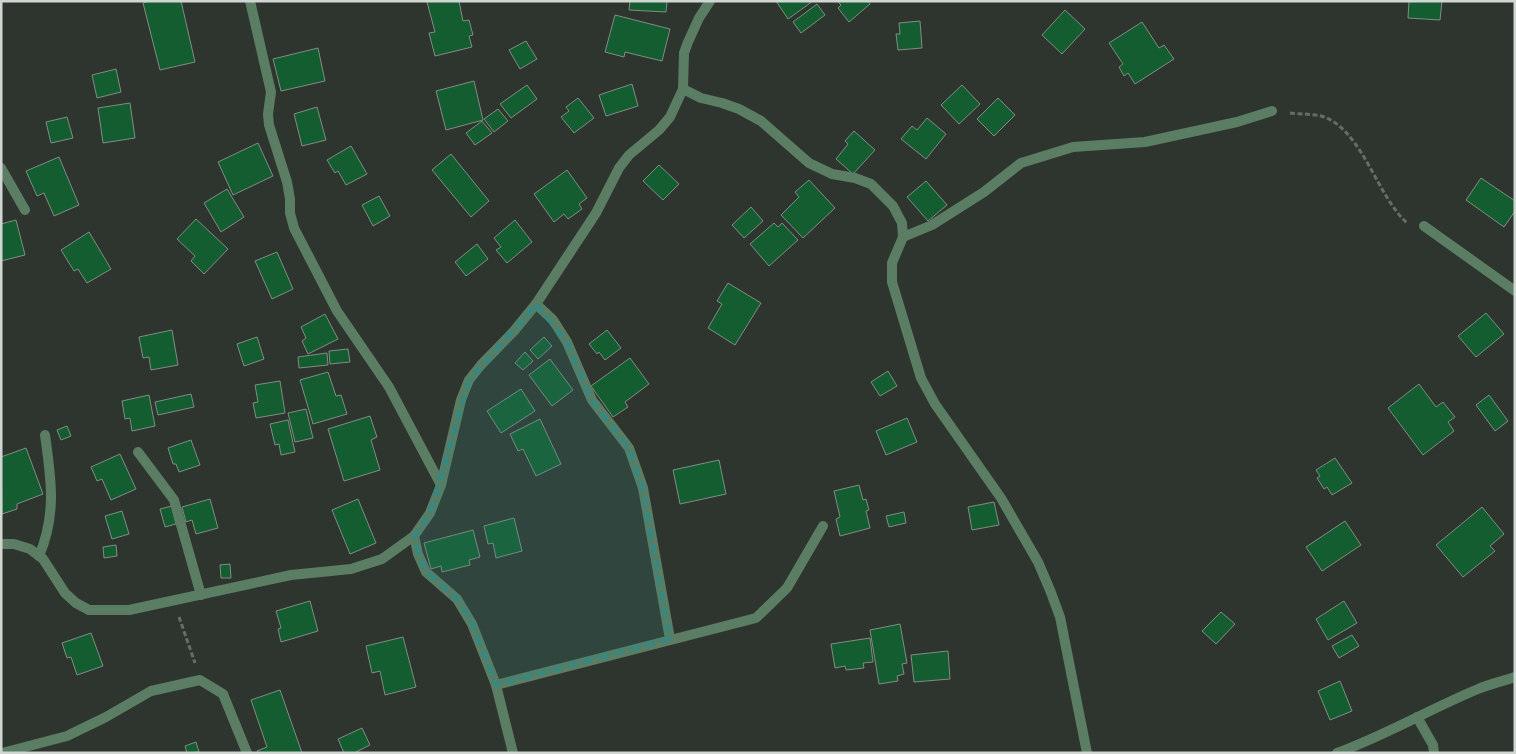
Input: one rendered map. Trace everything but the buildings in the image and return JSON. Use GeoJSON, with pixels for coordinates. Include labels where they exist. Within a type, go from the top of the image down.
{"type":"FeatureCollection","features":[{"type":"Feature","properties":{"kind":"street"},"geometry":{"type":"LineString","coordinates":[[250,1],[271,92],[268,114],[269,125],[287,182],[290,213],[294,228],[337,312],[389,387],[441,485]]}},
{"type":"Feature","properties":{"kind":"street"},"geometry":{"type":"LineString","coordinates":[[1,544],[14,544],[30,549],[39,556],[76,604],[89,610],[129,610],[174,602],[291,575],[352,569],[382,559],[414,536],[430,514],[441,485],[461,400],[469,380],[536,304],[596,213],[629,154],[659,130],[670,117],[683,90],[684,53],[699,18],[710,1]]}},
{"type":"Feature","properties":{"kind":"street"},"geometry":{"type":"LineString","coordinates":[[683,90],[701,98],[722,103],[761,121],[809,163],[832,174],[855,178],[871,184],[893,206],[902,223],[903,237],[892,263],[892,282],[922,378],[935,404],[1001,498],[1038,562],[1060,617],[1087,753]]}},
{"type":"Feature","properties":{"kind":"street"},"geometry":{"type":"LineString","coordinates":[[903,237],[932,225],[984,192],[1021,163],[1073,147],[1146,142],[1236,122],[1272,111]]}},
{"type":"Feature","properties":{"kind":"street"},"geometry":{"type":"LineString","coordinates":[[1,168],[25,210]]}},
{"type":"Feature","properties":{"kind":"street"},"geometry":{"type":"LineString","coordinates":[[1424,226],[1515,291]]}},
{"type":"Feature","properties":{"kind":"street"},"geometry":{"type":"LineString","coordinates":[[536,304],[553,320],[567,342],[592,400],[629,448],[643,488],[670,639]]}},
{"type":"Feature","properties":{"kind":"street"},"geometry":{"type":"LineString","coordinates":[[39,556],[46,541],[50,524],[52,483],[45,435]]}},
{"type":"Feature","properties":{"kind":"street"},"geometry":{"type":"LineString","coordinates":[[138,452],[174,500],[200,595]]}},
{"type":"Feature","properties":{"kind":"street"},"geometry":{"type":"LineString","coordinates":[[496,685],[756,618],[787,588],[823,526]]}},
{"type":"Feature","properties":{"kind":"street"},"geometry":{"type":"LineString","coordinates":[[414,536],[418,554],[426,572],[457,598],[472,624],[496,685],[513,753]]}},
{"type":"Feature","properties":{"kind":"street"},"geometry":{"type":"LineString","coordinates":[[1337,753],[1368,741],[1480,688],[1515,677]]}},
{"type":"Feature","properties":{"kind":"street"},"geometry":{"type":"LineString","coordinates":[[2,753],[67,736],[151,691],[200,680],[223,694],[247,753]]}},
{"type":"Feature","properties":{"kind":"street"},"geometry":{"type":"LineString","coordinates":[[1417,717],[1433,745],[1434,753]]}},
{"type":"Feature","properties":{"kind":"path"},"geometry":{"type":"LineString","coordinates":[[1272,111],[1321,116],[1341,127],[1360,150],[1397,214],[1409,225],[1424,226]]}},
{"type":"Feature","properties":{"kind":"path"},"geometry":{"type":"LineString","coordinates":[[174,602],[200,680]]}},
{"type":"Feature","properties":{"kind":"highlighted area"},"geometry":{"type":"Polygon","coordinates":[[[536,304],[567,342],[592,400],[629,448],[643,488],[670,639],[496,685],[472,624],[457,599],[426,572],[418,554],[414,536],[430,513],[469,380],[536,304]]]}}]}
